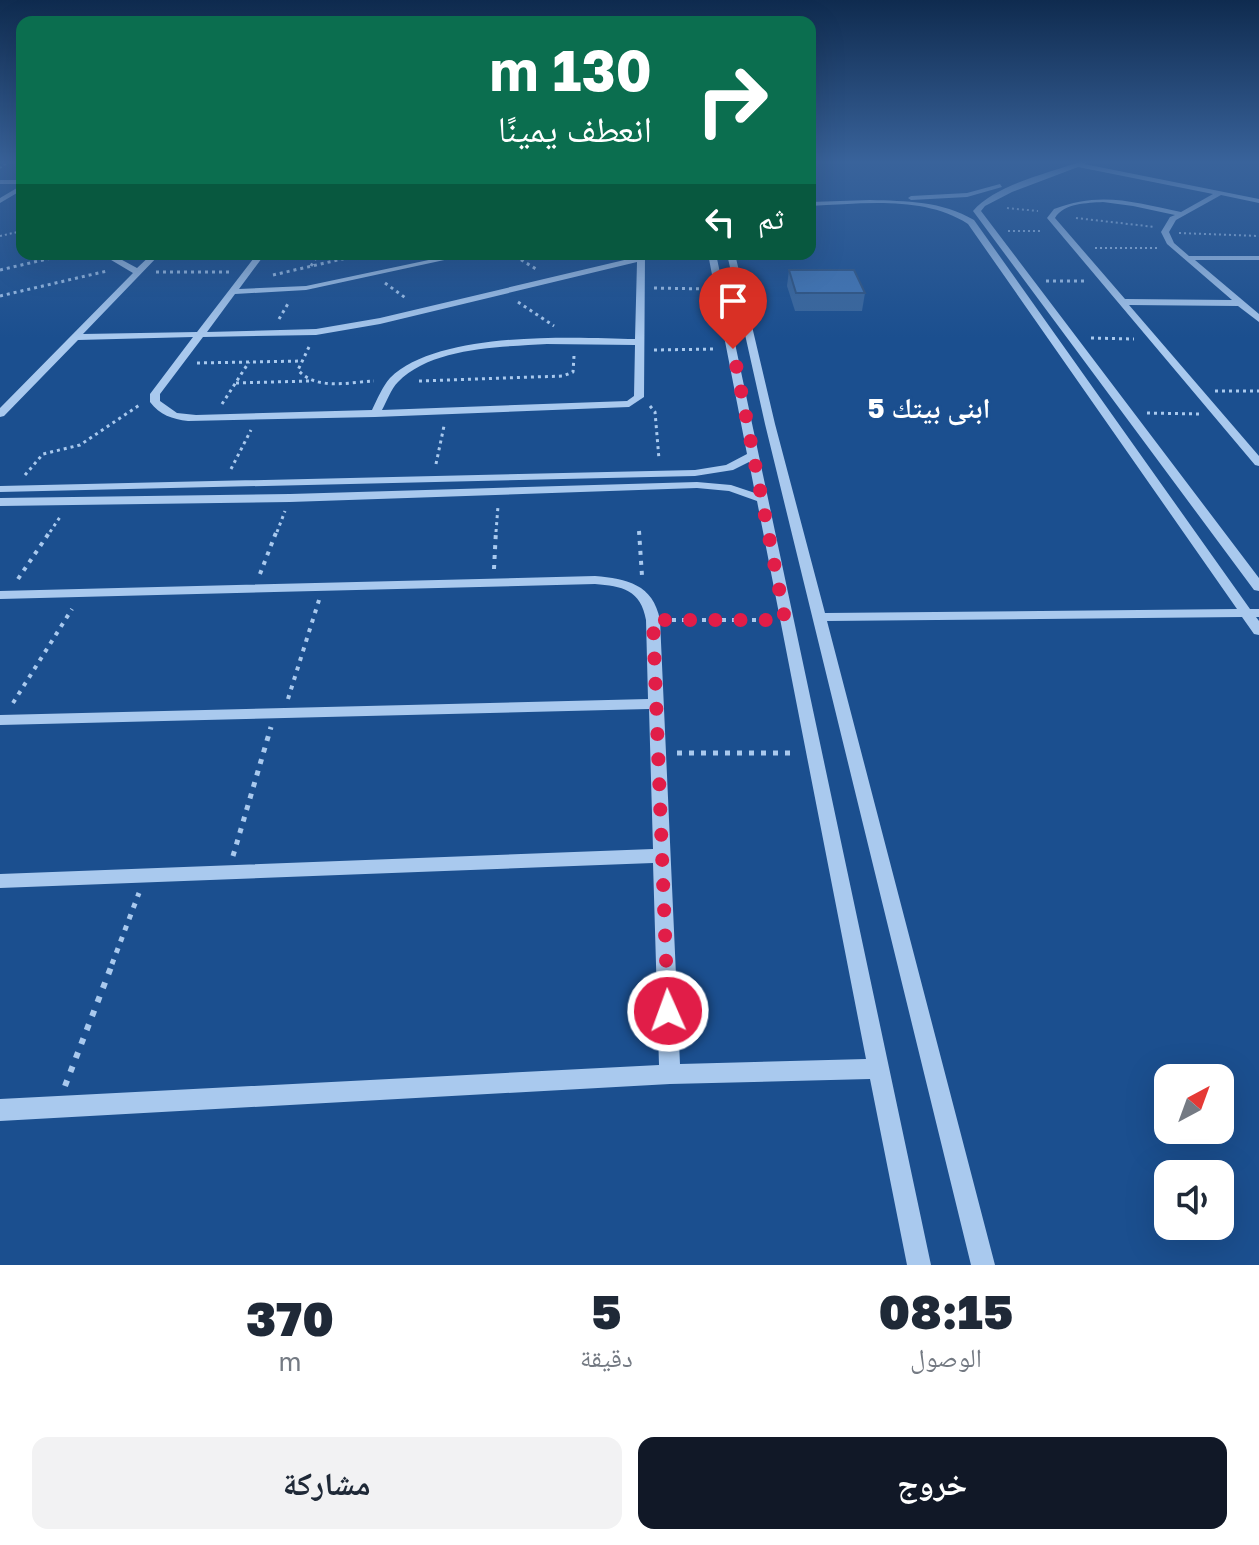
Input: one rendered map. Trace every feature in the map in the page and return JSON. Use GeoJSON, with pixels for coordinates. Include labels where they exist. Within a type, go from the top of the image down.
{"type":"FeatureCollection","features":[{"type":"Feature","properties":{"kind":"street"},"geometry":{"type":"LineString","coordinates":[[968,220],[1253,613],[1259,631]]}},
{"type":"Feature","properties":{"kind":"street"},"geometry":{"type":"LineString","coordinates":[[984,220],[1259,587]]}},
{"type":"Feature","properties":{"kind":"street"},"geometry":{"type":"LineString","coordinates":[[1055,220],[1076,249],[1259,463]]}},
{"type":"Feature","properties":{"kind":"street"},"geometry":{"type":"LineString","coordinates":[[1175,220],[1165,230],[1176,248],[1259,319]]}},
{"type":"Feature","properties":{"kind":"street"},"geometry":{"type":"LineString","coordinates":[[1187,258],[1259,258]]}},
{"type":"Feature","properties":{"kind":"street"},"geometry":{"type":"LineString","coordinates":[[116,260],[138,272]]}},
{"type":"Feature","properties":{"kind":"street"},"geometry":{"type":"LineString","coordinates":[[0,414],[150,260]]}},
{"type":"Feature","properties":{"kind":"street"},"geometry":{"type":"LineString","coordinates":[[256,260],[155,394],[155,402],[172,415],[212,419],[257,418],[629,404],[639,397],[641,260]]}},
{"type":"Feature","properties":{"kind":"street"},"geometry":{"type":"LineString","coordinates":[[232,292],[296,290],[439,260]]}},
{"type":"Feature","properties":{"kind":"street"},"geometry":{"type":"LineString","coordinates":[[75,337],[270,336],[316,332],[422,311],[626,260]]}},
{"type":"Feature","properties":{"kind":"street"},"geometry":{"type":"LineString","coordinates":[[713,260],[733,349],[751,456],[919,1265]]}},
{"type":"Feature","properties":{"kind":"street"},"geometry":{"type":"LineString","coordinates":[[732,260],[983,1265]]}},
{"type":"Feature","properties":{"kind":"street"},"geometry":{"type":"LineString","coordinates":[[1122,302],[1240,303]]}},
{"type":"Feature","properties":{"kind":"street"},"geometry":{"type":"LineString","coordinates":[[375,414],[392,381],[410,369],[435,359],[507,343],[554,339],[640,346]]}},
{"type":"Feature","properties":{"kind":"street"},"geometry":{"type":"LineString","coordinates":[[1133,451],[1157,451]]}},
{"type":"Feature","properties":{"kind":"street"},"geometry":{"type":"LineString","coordinates":[[0,502],[493,492],[696,479],[729,468],[751,456]]}},
{"type":"Feature","properties":{"kind":"street"},"geometry":{"type":"LineString","coordinates":[[7,489],[223,486],[289,494],[433,481],[661,474],[696,479],[762,499]]}},
{"type":"Feature","properties":{"kind":"street"},"geometry":{"type":"LineString","coordinates":[[489,479],[493,492]]}},
{"type":"Feature","properties":{"kind":"street"},"geometry":{"type":"LineString","coordinates":[[3,595],[613,581],[642,593],[652,606],[653,620],[670,1074]]}},
{"type":"Feature","properties":{"kind":"street"},"geometry":{"type":"LineString","coordinates":[[819,617],[1253,613]]}},
{"type":"Feature","properties":{"kind":"street"},"geometry":{"type":"LineString","coordinates":[[1,720],[656,704]]}},
{"type":"Feature","properties":{"kind":"street"},"geometry":{"type":"LineString","coordinates":[[0,881],[662,856]]}},
{"type":"Feature","properties":{"kind":"street"},"geometry":{"type":"LineString","coordinates":[[0,1110],[670,1074],[877,1069]]}},
{"type":"Feature","properties":{"kind":"path"},"geometry":{"type":"LineString","coordinates":[[1095,220],[1259,239]]}},
{"type":"Feature","properties":{"kind":"path"},"geometry":{"type":"LineString","coordinates":[[992,231],[1061,231]]}},
{"type":"Feature","properties":{"kind":"path"},"geometry":{"type":"LineString","coordinates":[[1076,249],[1176,248]]}},
{"type":"Feature","properties":{"kind":"path"},"geometry":{"type":"LineString","coordinates":[[0,270],[44,260]]}},
{"type":"Feature","properties":{"kind":"path"},"geometry":{"type":"LineString","coordinates":[[311,266],[314,260]]}},
{"type":"Feature","properties":{"kind":"path"},"geometry":{"type":"LineString","coordinates":[[240,282],[338,260]]}},
{"type":"Feature","properties":{"kind":"path"},"geometry":{"type":"LineString","coordinates":[[521,260],[554,279]]}},
{"type":"Feature","properties":{"kind":"path"},"geometry":{"type":"LineString","coordinates":[[0,296],[127,266]]}},
{"type":"Feature","properties":{"kind":"path"},"geometry":{"type":"LineString","coordinates":[[138,272],[247,272]]}},
{"type":"Feature","properties":{"kind":"path"},"geometry":{"type":"LineString","coordinates":[[373,274],[422,311]]}},
{"type":"Feature","properties":{"kind":"path"},"geometry":{"type":"LineString","coordinates":[[1029,280],[1103,281]]}},
{"type":"Feature","properties":{"kind":"path"},"geometry":{"type":"LineString","coordinates":[[640,288],[720,289]]}},
{"type":"Feature","properties":{"kind":"path"},"geometry":{"type":"LineString","coordinates":[[270,336],[296,290]]}},
{"type":"Feature","properties":{"kind":"path"},"geometry":{"type":"LineString","coordinates":[[313,381],[298,373],[316,332]]}},
{"type":"Feature","properties":{"kind":"path"},"geometry":{"type":"LineString","coordinates":[[1072,338],[1153,339]]}},
{"type":"Feature","properties":{"kind":"path"},"geometry":{"type":"LineString","coordinates":[[640,346],[733,349]]}},
{"type":"Feature","properties":{"kind":"path"},"geometry":{"type":"LineString","coordinates":[[178,364],[302,361]]}},
{"type":"Feature","properties":{"kind":"path"},"geometry":{"type":"LineString","coordinates":[[212,419],[249,362]]}},
{"type":"Feature","properties":{"kind":"path"},"geometry":{"type":"LineString","coordinates":[[236,383],[392,381]]}},
{"type":"Feature","properties":{"kind":"path"},"geometry":{"type":"LineString","coordinates":[[1197,390],[1259,391]]}},
{"type":"Feature","properties":{"kind":"path"},"geometry":{"type":"LineString","coordinates":[[7,489],[43,454],[80,445],[155,394]]}},
{"type":"Feature","properties":{"kind":"path"},"geometry":{"type":"LineString","coordinates":[[639,397],[655,412],[661,474]]}},
{"type":"Feature","properties":{"kind":"path"},"geometry":{"type":"LineString","coordinates":[[433,481],[446,412]]}},
{"type":"Feature","properties":{"kind":"path"},"geometry":{"type":"LineString","coordinates":[[1129,413],[1217,414]]}},
{"type":"Feature","properties":{"kind":"path"},"geometry":{"type":"LineString","coordinates":[[223,486],[257,418]]}},
{"type":"Feature","properties":{"kind":"path"},"geometry":{"type":"LineString","coordinates":[[493,492],[493,583]]}},
{"type":"Feature","properties":{"kind":"path"},"geometry":{"type":"LineString","coordinates":[[254,588],[289,494]]}},
{"type":"Feature","properties":{"kind":"path"},"geometry":{"type":"LineString","coordinates":[[3,595],[71,502]]}},
{"type":"Feature","properties":{"kind":"path"},"geometry":{"type":"LineString","coordinates":[[639,531],[642,593]]}},
{"type":"Feature","properties":{"kind":"path"},"geometry":{"type":"LineString","coordinates":[[228,872],[324,586]]}},
{"type":"Feature","properties":{"kind":"path"},"geometry":{"type":"LineString","coordinates":[[1,720],[82,593]]}},
{"type":"Feature","properties":{"kind":"path"},"geometry":{"type":"LineString","coordinates":[[653,620],[785,620]]}},
{"type":"Feature","properties":{"kind":"path"},"geometry":{"type":"LineString","coordinates":[[658,753],[814,753]]}},
{"type":"Feature","properties":{"kind":"path"},"geometry":{"type":"LineString","coordinates":[[57,1107],[145,876]]}},
{"type":"Feature","properties":{"kind":"building"},"geometry":{"type":"Polygon","coordinates":[[[789,270],[854,270],[865,293],[796,293],[789,270]]]}},
{"type":"Feature","properties":{"kind":"district","name":"ابنى بيتك 5"},"geometry":{"type":"Point","coordinates":[929,408]}},
{"type":"Feature","properties":{"kind":"route"},"geometry":{"type":"LineString","coordinates":[[668,1011],[653,620],[785,620],[751,456],[733,349]]}}]}
